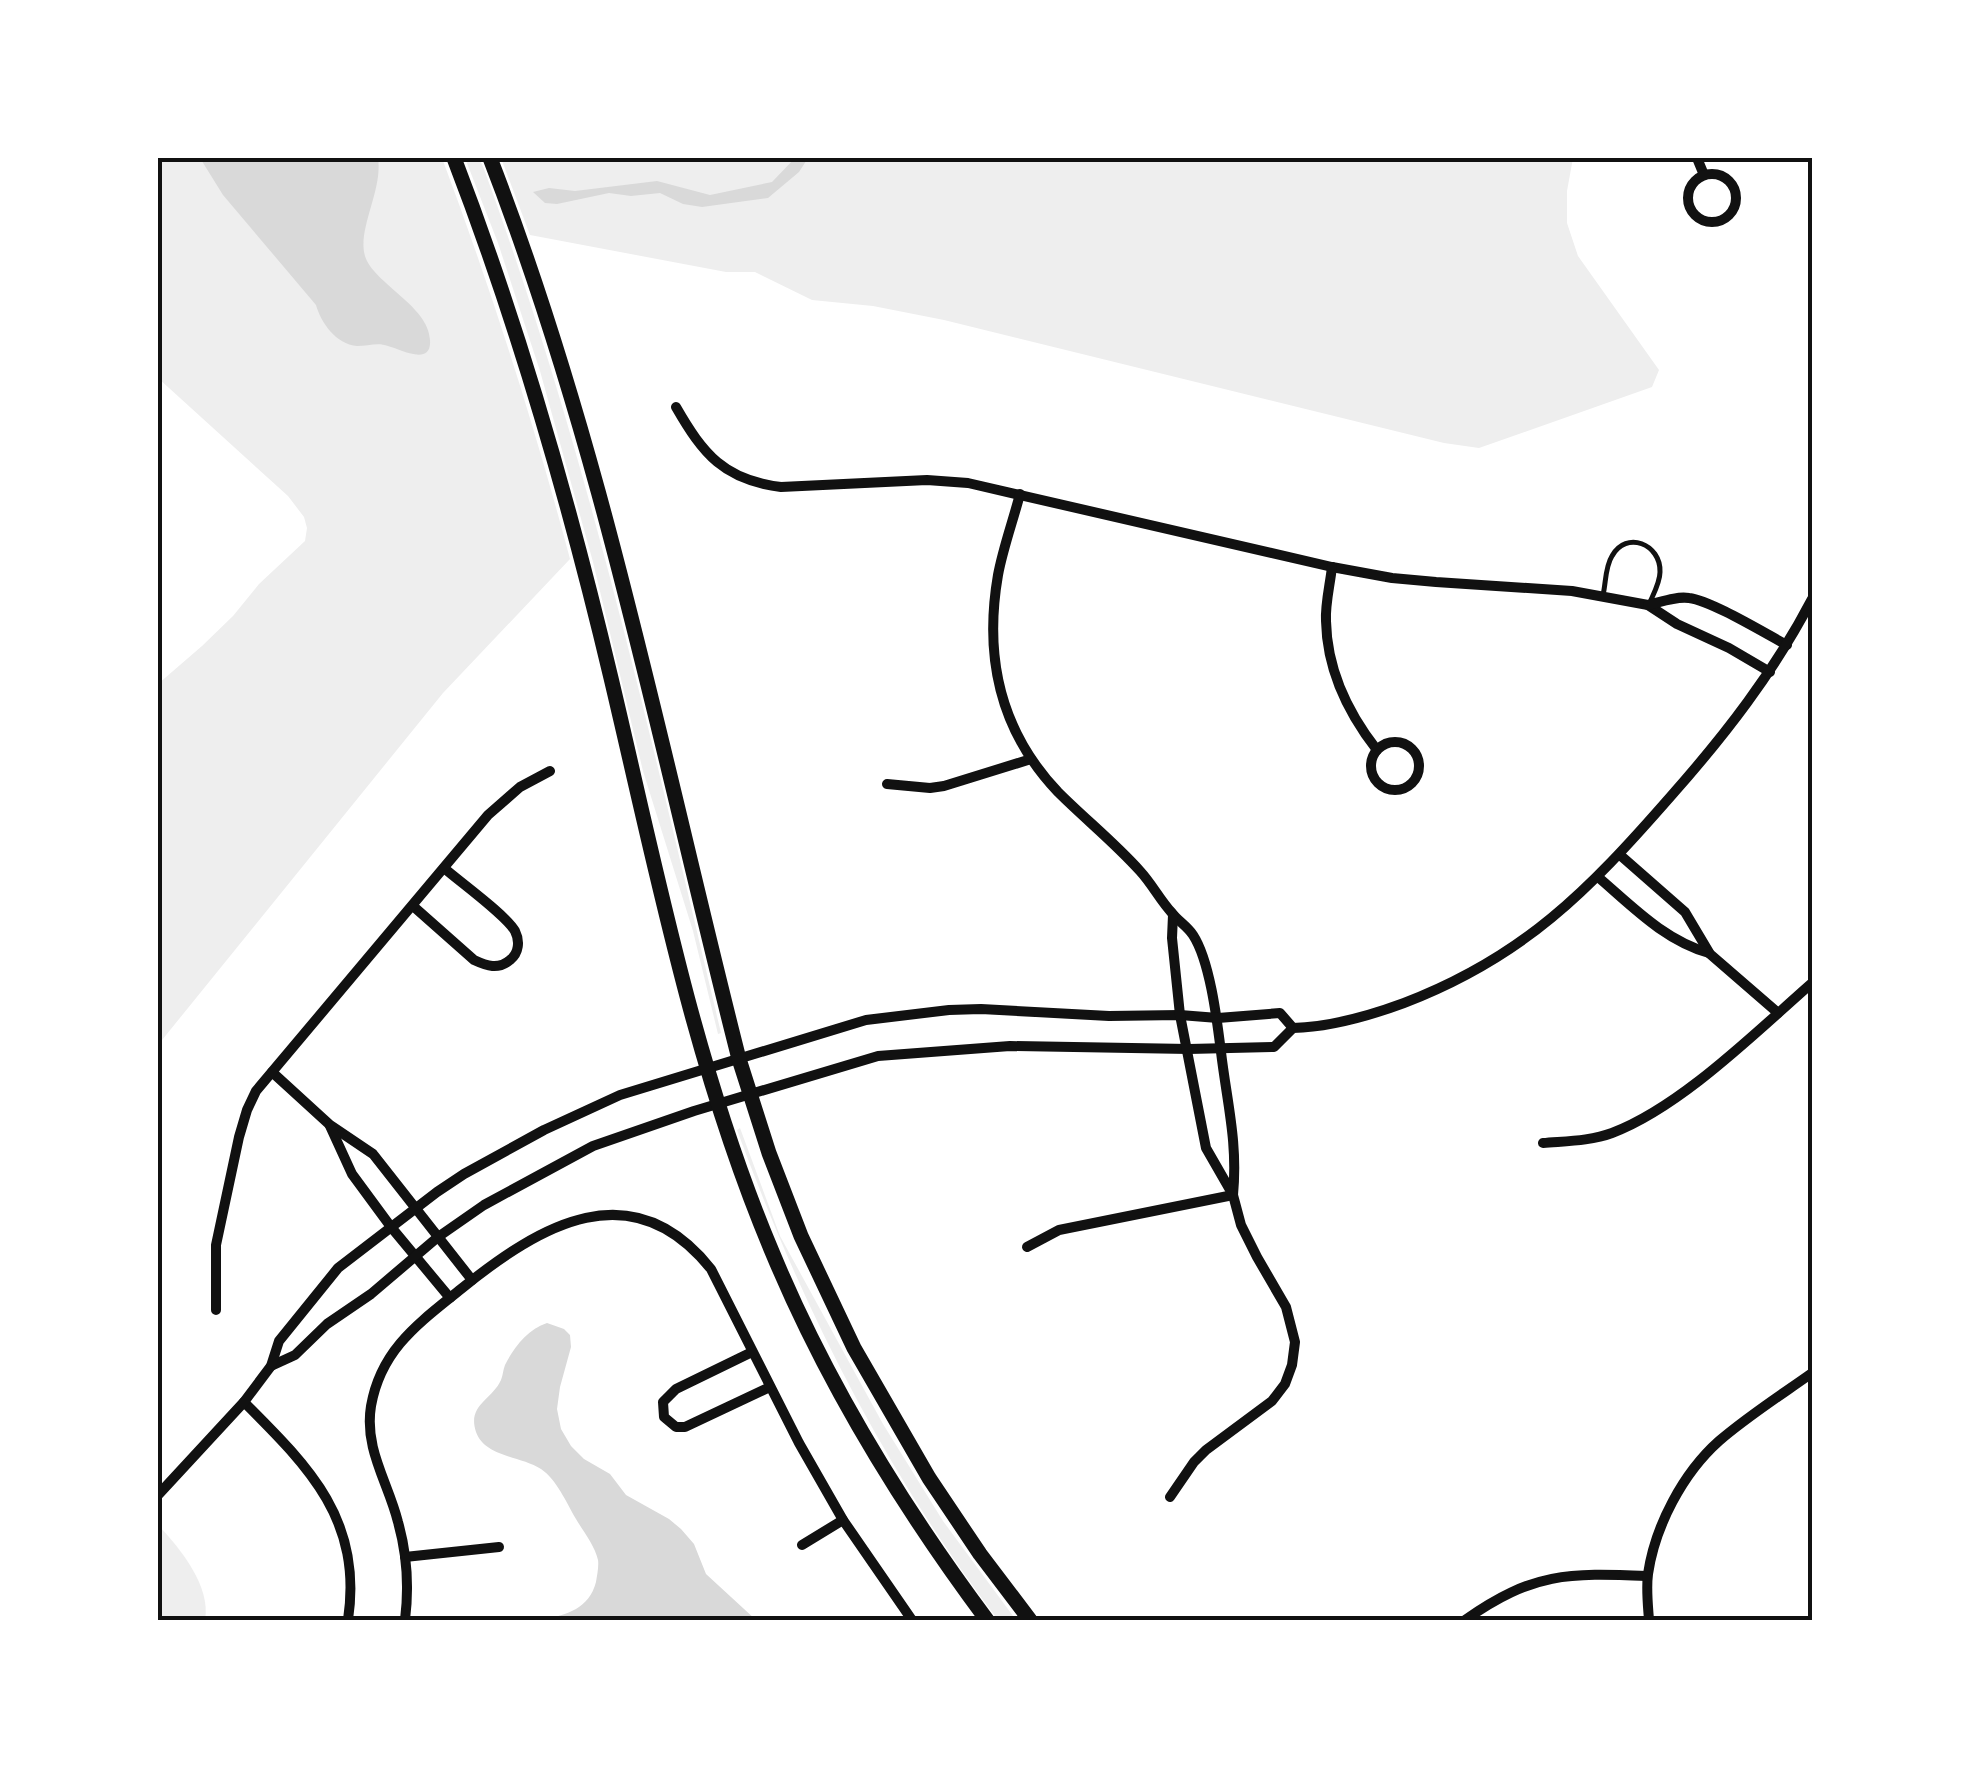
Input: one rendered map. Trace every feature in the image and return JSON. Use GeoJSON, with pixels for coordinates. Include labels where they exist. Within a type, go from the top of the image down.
{"type":"FeatureCollection","features":[{"type":"Feature","properties":{"kind":"main road"},"geometry":{"type":"LineString","coordinates":[[454,158],[505,298],[554,455],[717,1105],[773,1255],[831,1377],[900,1496],[987,1620]]}},
{"type":"Feature","properties":{"kind":"main road"},"geometry":{"type":"LineString","coordinates":[[490,158],[545,311],[595,476],[739,1059],[769,1153],[801,1236],[862,1361],[939,1494],[1030,1620]]}},
{"type":"Feature","properties":{"kind":"street"},"geometry":{"type":"LineString","coordinates":[[1697,158],[1704,175]]}},
{"type":"Feature","properties":{"kind":"street"},"geometry":{"type":"LineString","coordinates":[[1704,175],[1720,175],[1735,196],[1731,212],[1716,221],[1698,217],[1688,203],[1690,187],[1704,175]]}},
{"type":"Feature","properties":{"kind":"street"},"geometry":{"type":"LineString","coordinates":[[676,407],[704,452],[761,485],[948,480],[1392,578],[1604,595],[1648,605],[1770,672]]}},
{"type":"Feature","properties":{"kind":"street"},"geometry":{"type":"LineString","coordinates":[[1020,494],[999,570],[993,611],[992,648],[997,678],[1018,738],[1032,760],[1143,874],[1199,946],[1218,1018],[1235,1144],[1233,1195]]}},
{"type":"Feature","properties":{"kind":"street"},"geometry":{"type":"LineString","coordinates":[[1332,567],[1325,618],[1328,645],[1353,717],[1377,750]]}},
{"type":"Feature","properties":{"kind":"street"},"geometry":{"type":"LineString","coordinates":[[1648,605],[1690,598],[1786,644]]}},
{"type":"Feature","properties":{"kind":"street"},"geometry":{"type":"LineString","coordinates":[[272,1366],[296,1354],[327,1324],[484,1204],[593,1146],[717,1105],[878,1056],[1010,1046],[1274,1047],[1293,1028],[1346,1021],[1436,991],[1501,956],[1545,925],[1598,877],[1708,754],[1770,672],[1812,600]]}},
{"type":"Feature","properties":{"kind":"street"},"geometry":{"type":"LineString","coordinates":[[1392,742],[1410,748],[1419,766],[1414,781],[1396,790],[1377,782],[1371,766],[1377,750],[1392,742]]}},
{"type":"Feature","properties":{"kind":"street"},"geometry":{"type":"LineString","coordinates":[[887,784],[944,786],[1032,760]]}},
{"type":"Feature","properties":{"kind":"street"},"geometry":{"type":"LineString","coordinates":[[216,1310],[216,1245],[251,1099],[504,799],[550,771]]}},
{"type":"Feature","properties":{"kind":"street"},"geometry":{"type":"LineString","coordinates":[[1620,854],[1685,912],[1710,954],[1778,1013]]}},
{"type":"Feature","properties":{"kind":"street"},"geometry":{"type":"LineString","coordinates":[[413,906],[474,960],[495,967],[508,962],[516,953],[516,932],[506,920],[444,868]]}},
{"type":"Feature","properties":{"kind":"street"},"geometry":{"type":"LineString","coordinates":[[1598,877],[1672,938],[1710,954]]}},
{"type":"Feature","properties":{"kind":"street"},"geometry":{"type":"LineString","coordinates":[[1170,1497],[1206,1450],[1272,1401],[1285,1384],[1295,1342],[1286,1308],[1241,1225],[1233,1195],[1206,1148],[1180,1014],[1173,915]]}},
{"type":"Feature","properties":{"kind":"street"},"geometry":{"type":"LineString","coordinates":[[1543,1144],[1598,1137],[1651,1112],[1705,1075],[1812,983]]}},
{"type":"Feature","properties":{"kind":"street"},"geometry":{"type":"LineString","coordinates":[[158,1495],[244,1402],[272,1366],[279,1341],[338,1268],[464,1174],[620,1095],[866,1020],[948,1010],[1218,1018],[1280,1013],[1293,1028]]}},
{"type":"Feature","properties":{"kind":"street"},"geometry":{"type":"LineString","coordinates":[[272,1072],[330,1125],[373,1154],[472,1280]]}},
{"type":"Feature","properties":{"kind":"street"},"geometry":{"type":"LineString","coordinates":[[330,1125],[352,1174],[450,1298]]}},
{"type":"Feature","properties":{"kind":"street"},"geometry":{"type":"LineString","coordinates":[[1028,1247],[1059,1230],[1233,1195]]}},
{"type":"Feature","properties":{"kind":"street"},"geometry":{"type":"LineString","coordinates":[[405,1620],[405,1557],[391,1498],[372,1453],[369,1433],[376,1385],[396,1346],[472,1280],[524,1243],[571,1220],[597,1215],[655,1223],[680,1236],[711,1269],[843,1520],[912,1620]]}},
{"type":"Feature","properties":{"kind":"street"},"geometry":{"type":"LineString","coordinates":[[752,1352],[676,1389],[662,1402],[664,1417],[676,1427],[685,1428],[770,1387]]}},
{"type":"Feature","properties":{"kind":"street"},"geometry":{"type":"LineString","coordinates":[[1649,1620],[1648,1576],[1655,1545],[1680,1490],[1716,1444],[1812,1373]]}},
{"type":"Feature","properties":{"kind":"street"},"geometry":{"type":"LineString","coordinates":[[244,1402],[299,1457],[326,1496],[345,1546],[352,1599],[348,1620]]}},
{"type":"Feature","properties":{"kind":"street"},"geometry":{"type":"LineString","coordinates":[[802,1546],[843,1520]]}},
{"type":"Feature","properties":{"kind":"street"},"geometry":{"type":"LineString","coordinates":[[405,1557],[500,1547]]}},
{"type":"Feature","properties":{"kind":"street"},"geometry":{"type":"LineString","coordinates":[[1466,1620],[1523,1586],[1554,1577],[1648,1576]]}},
{"type":"Feature","properties":{"kind":"lane"},"geometry":{"type":"LineString","coordinates":[[1604,595],[1608,560],[1625,542],[1637,541],[1649,546],[1659,560],[1660,574],[1648,605]]}},
{"type":"Feature","properties":{"kind":"shaded area"},"geometry":{"type":"Polygon","coordinates":[[[158,158],[442,158],[511,357],[570,559],[443,693],[158,1045],[158,684],[233,616],[259,584],[305,541],[307,528],[304,517],[288,496],[158,378],[158,158]]]}},
{"type":"Feature","properties":{"kind":"shaded area"},"geometry":{"type":"Polygon","coordinates":[[[200,158],[378,158],[377,183],[364,234],[365,256],[378,276],[421,316],[430,340],[426,353],[414,354],[380,344],[357,346],[336,337],[316,305],[223,195],[200,158]]]}},
{"type":"Feature","properties":{"kind":"shaded area"},"geometry":{"type":"Polygon","coordinates":[[[465,158],[479,158],[484,169],[521,275],[586,489],[669,815],[721,1033],[718,1034],[693,931],[643,771],[593,562],[540,371],[465,158]]]}},
{"type":"Feature","properties":{"kind":"shaded area"},"geometry":{"type":"Polygon","coordinates":[[[501,158],[1573,158],[1567,223],[1578,256],[1659,370],[1652,387],[1479,448],[1444,443],[944,320],[873,306],[812,300],[755,272],[726,272],[530,235],[501,158]]]}},
{"type":"Feature","properties":{"kind":"shaded area"},"geometry":{"type":"Polygon","coordinates":[[[795,158],[808,158],[799,172],[768,198],[702,207],[683,204],[660,193],[609,193],[557,204],[545,203],[533,192],[657,181],[710,195],[772,182],[795,158]]]}},
{"type":"Feature","properties":{"kind":"shaded area"},"geometry":{"type":"Polygon","coordinates":[[[740,1128],[780,1236],[883,1424],[943,1521],[1016,1620],[998,1620],[882,1446],[789,1260],[737,1130],[740,1128]]]}},
{"type":"Feature","properties":{"kind":"shaded area"},"geometry":{"type":"Polygon","coordinates":[[[547,1323],[570,1335],[571,1347],[557,1409],[561,1429],[571,1446],[610,1474],[626,1495],[681,1529],[694,1544],[706,1574],[756,1620],[544,1620],[569,1612],[588,1598],[596,1582],[596,1555],[552,1479],[541,1469],[487,1446],[474,1423],[478,1409],[497,1387],[517,1345],[547,1323]]]}},
{"type":"Feature","properties":{"kind":"shaded area"},"geometry":{"type":"Polygon","coordinates":[[[158,1525],[199,1581],[205,1620],[158,1620],[158,1525]]]}}]}
